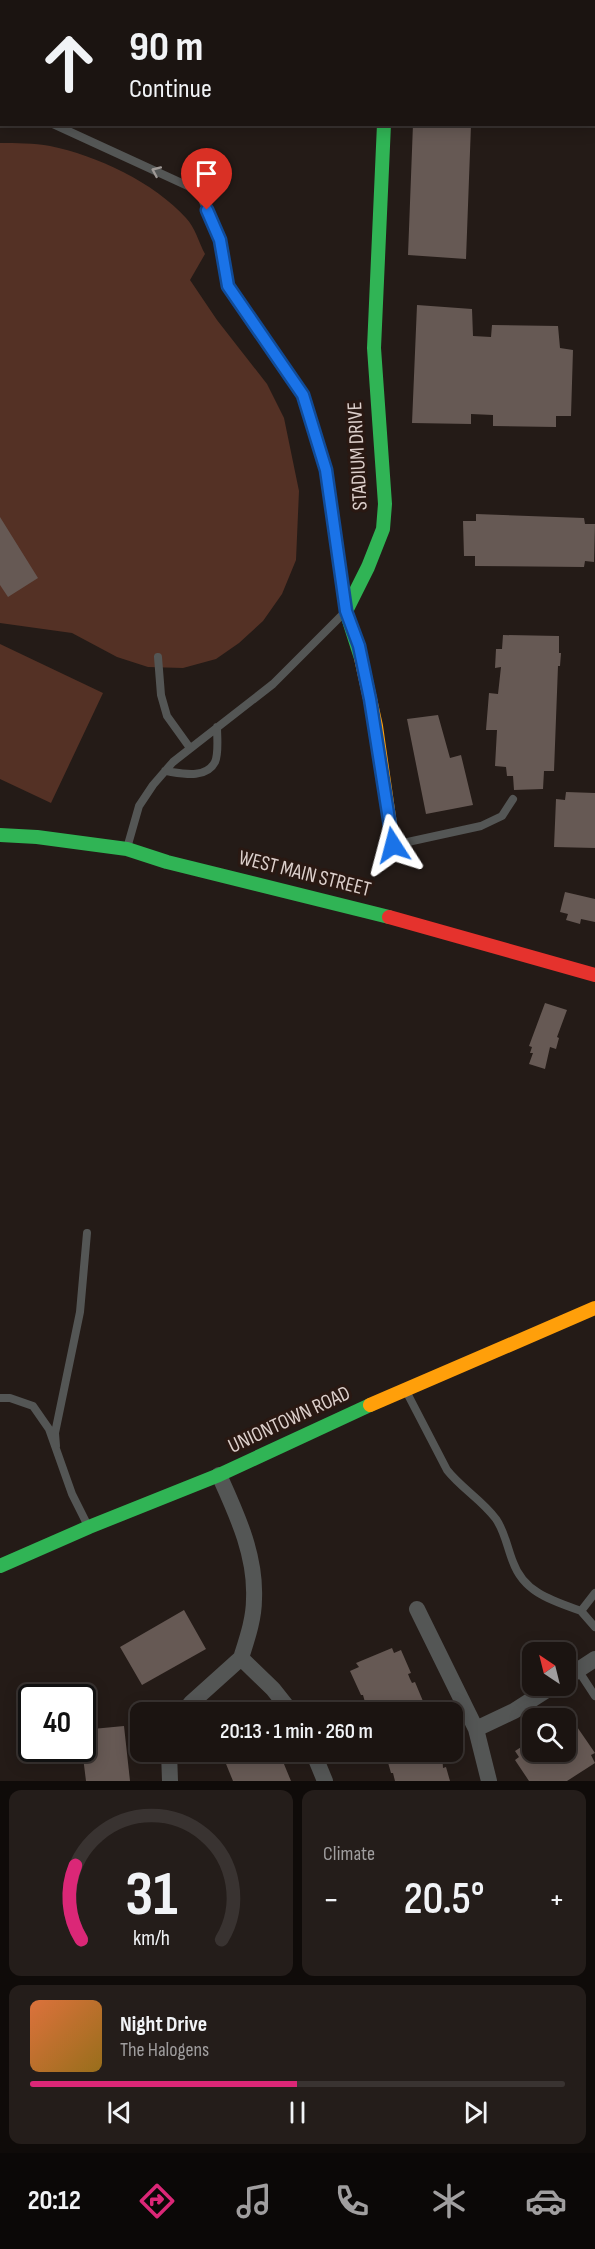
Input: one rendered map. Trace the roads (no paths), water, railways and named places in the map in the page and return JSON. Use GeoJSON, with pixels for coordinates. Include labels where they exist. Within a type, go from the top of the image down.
{"type":"FeatureCollection","features":[{"type":"Feature","properties":{"kind":"street","name":"STADIUM DRIVE"},"geometry":{"type":"LineString","coordinates":[[346,611],[368,567],[383,529],[385,504],[374,348],[384,126]]}},
{"type":"Feature","properties":{"kind":"street"},"geometry":{"type":"LineString","coordinates":[[346,611],[359,646],[368,689],[393,845]]}},
{"type":"Feature","properties":{"kind":"street","name":"WEST MAIN STREET"},"geometry":{"type":"LineString","coordinates":[[0,835],[47,838],[127,849],[167,862],[406,921],[595,975]]}},
{"type":"Feature","properties":{"kind":"street","name":"UNIONTOWN ROAD"},"geometry":{"type":"LineString","coordinates":[[0,1566],[89,1527],[219,1475],[405,1388],[595,1308]]}},
{"type":"Feature","properties":{"kind":"street"},"geometry":{"type":"LineString","coordinates":[[192,1702],[241,1658],[255,1601],[254,1576],[243,1530],[219,1475]]}},
{"type":"Feature","properties":{"kind":"street"},"geometry":{"type":"LineString","coordinates":[[417,1609],[476,1729],[489,1781]]}},
{"type":"Feature","properties":{"kind":"street"},"geometry":{"type":"LineString","coordinates":[[241,1658],[273,1689],[283,1702]]}},
{"type":"Feature","properties":{"kind":"street"},"geometry":{"type":"LineString","coordinates":[[576,1671],[595,1659]]}},
{"type":"Feature","properties":{"kind":"street"},"geometry":{"type":"LineString","coordinates":[[476,1729],[514,1711],[537,1696]]}},
{"type":"Feature","properties":{"kind":"street"},"geometry":{"type":"LineString","coordinates":[[169,1762],[170,1781]]}},
{"type":"Feature","properties":{"kind":"street"},"geometry":{"type":"LineString","coordinates":[[317,1762],[325,1781]]}},
{"type":"Feature","properties":{"kind":"lane"},"geometry":{"type":"LineString","coordinates":[[58,126],[188,186],[200,195],[220,240],[228,286],[303,395],[326,470],[346,611],[273,684],[190,748],[165,771],[139,806],[127,849]]}},
{"type":"Feature","properties":{"kind":"lane"},"geometry":{"type":"LineString","coordinates":[[158,657],[161,695],[167,716],[190,748]]}},
{"type":"Feature","properties":{"kind":"lane"},"geometry":{"type":"LineString","coordinates":[[165,771],[188,774],[206,772],[215,761],[218,727]]}},
{"type":"Feature","properties":{"kind":"lane"},"geometry":{"type":"LineString","coordinates":[[393,845],[481,826],[502,816],[513,799]]}},
{"type":"Feature","properties":{"kind":"lane"},"geometry":{"type":"LineString","coordinates":[[56,1446],[55,1433],[80,1312],[87,1233]]}},
{"type":"Feature","properties":{"kind":"lane"},"geometry":{"type":"LineString","coordinates":[[405,1388],[447,1470],[455,1481],[494,1517],[503,1530],[514,1565],[525,1582],[544,1598],[581,1611],[595,1627]]}},
{"type":"Feature","properties":{"kind":"lane"},"geometry":{"type":"LineString","coordinates":[[0,1398],[10,1398],[33,1406],[49,1429],[72,1494],[89,1527]]}},
{"type":"Feature","properties":{"kind":"lane"},"geometry":{"type":"LineString","coordinates":[[581,1611],[595,1593]]}},
{"type":"Feature","properties":{"kind":"lane"},"geometry":{"type":"LineString","coordinates":[[576,1678],[595,1696]]}}]}
